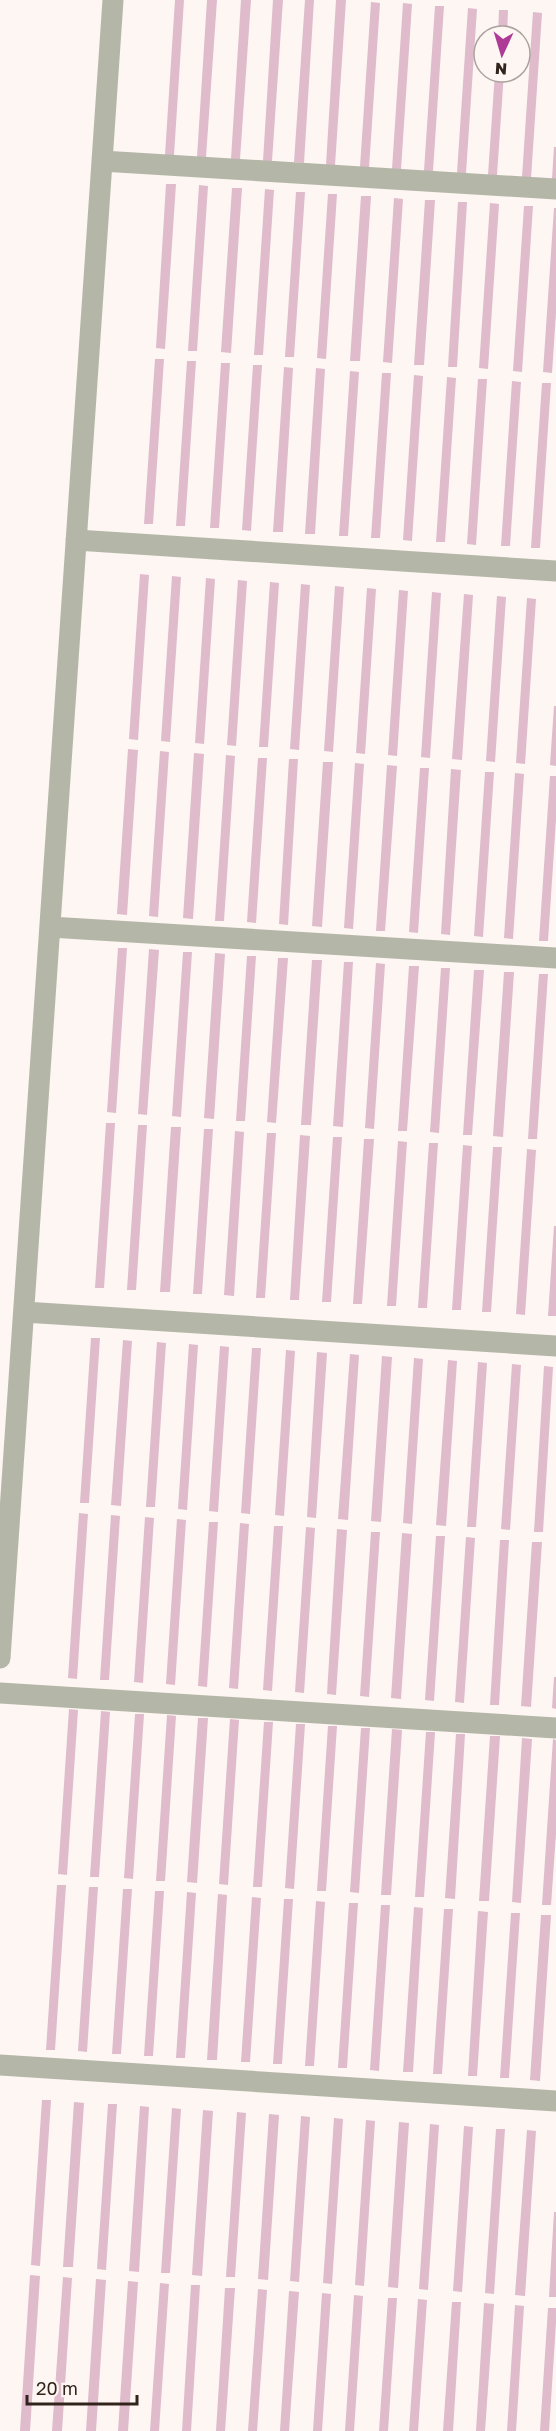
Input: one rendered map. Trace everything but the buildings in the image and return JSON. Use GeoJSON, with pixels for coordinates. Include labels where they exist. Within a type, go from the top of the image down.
{"type":"FeatureCollection","features":[{"type":"Feature","properties":{"kind":"lane"},"geometry":{"type":"LineString","coordinates":[[0,1658],[113,0]]}},
{"type":"Feature","properties":{"kind":"lane"},"geometry":{"type":"LineString","coordinates":[[102,160],[556,189]]}},
{"type":"Feature","properties":{"kind":"lane"},"geometry":{"type":"LineString","coordinates":[[76,540],[556,571]]}},
{"type":"Feature","properties":{"kind":"lane"},"geometry":{"type":"LineString","coordinates":[[50,927],[556,958]]}},
{"type":"Feature","properties":{"kind":"lane"},"geometry":{"type":"LineString","coordinates":[[24,1312],[556,1346]]}},
{"type":"Feature","properties":{"kind":"lane"},"geometry":{"type":"LineString","coordinates":[[0,1693],[556,1728]]}},
{"type":"Feature","properties":{"kind":"lane"},"geometry":{"type":"LineString","coordinates":[[0,2065],[556,2101]]}}]}
